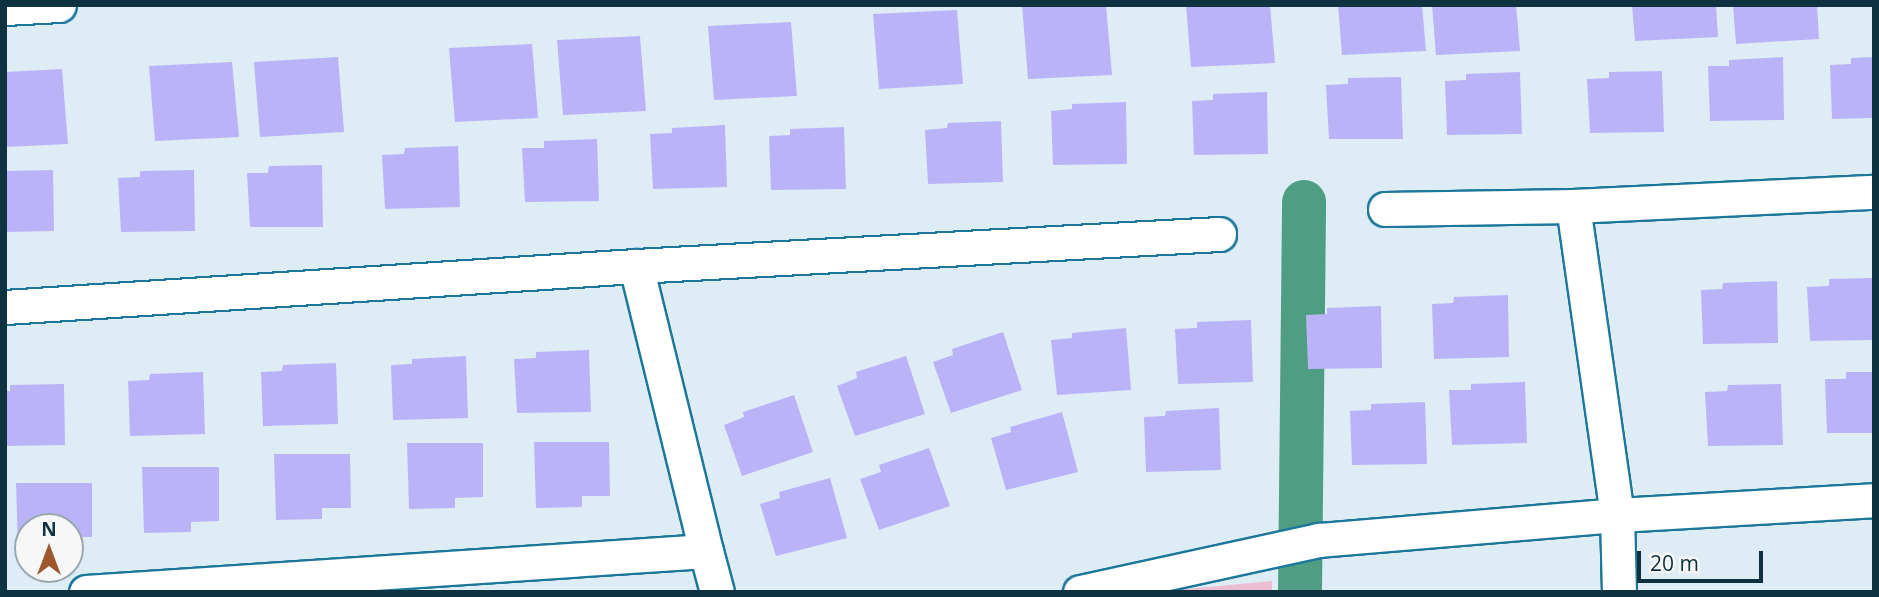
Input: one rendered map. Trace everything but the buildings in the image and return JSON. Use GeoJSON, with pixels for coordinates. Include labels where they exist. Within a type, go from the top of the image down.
{"type":"FeatureCollection","features":[{"type":"Feature","properties":{"kind":"street"},"geometry":{"type":"LineString","coordinates":[[5,8],[59,5]]}},
{"type":"Feature","properties":{"kind":"street"},"geometry":{"type":"LineString","coordinates":[[1385,209],[1573,206],[1874,192]]}},
{"type":"Feature","properties":{"kind":"street"},"geometry":{"type":"LineString","coordinates":[[1573,206],[1617,515],[1619,592]]}},
{"type":"Feature","properties":{"kind":"street"},"geometry":{"type":"LineString","coordinates":[[5,307],[636,265],[1219,234]]}},
{"type":"Feature","properties":{"kind":"street"},"geometry":{"type":"LineString","coordinates":[[636,265],[717,592]]}},
{"type":"Feature","properties":{"kind":"street"},"geometry":{"type":"LineString","coordinates":[[1080,592],[1319,540],[1617,515],[1874,500]]}},
{"type":"Feature","properties":{"kind":"street"},"geometry":{"type":"LineString","coordinates":[[86,592],[706,551]]}},
{"type":"Feature","properties":{"kind":"shaded area"},"geometry":{"type":"Polygon","coordinates":[[[1272,581],[1272,592],[1171,592],[1176,590],[1272,581]]]}},
{"type":"Feature","properties":{"kind":"waterway"},"geometry":{"type":"LineString","coordinates":[[1300,592],[1304,202]]}}]}
